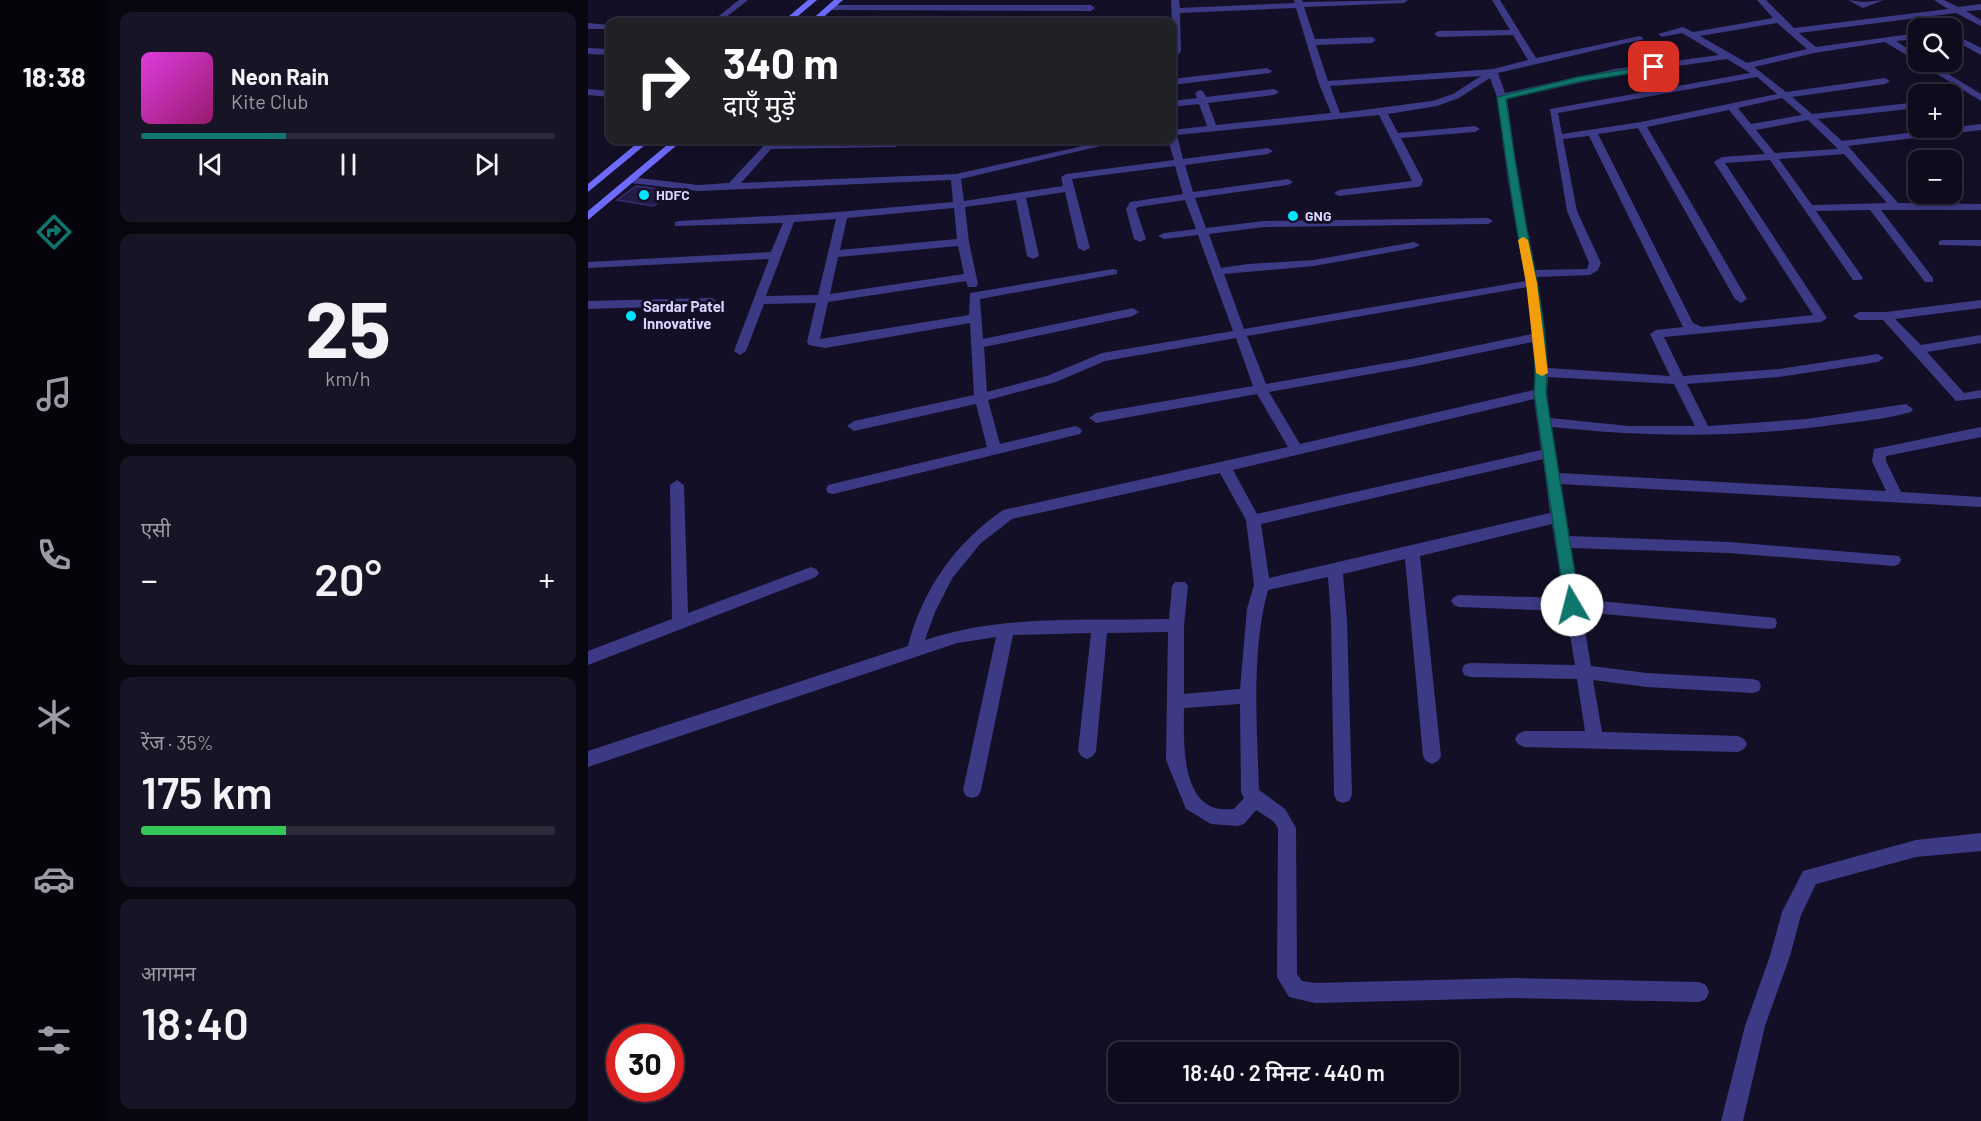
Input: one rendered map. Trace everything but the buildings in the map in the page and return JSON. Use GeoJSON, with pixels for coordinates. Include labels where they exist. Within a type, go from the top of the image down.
{"type":"FeatureCollection","features":[{"type":"Feature","properties":{"kind":"main road"},"geometry":{"type":"LineString","coordinates":[[791,18],[813,0]]}},
{"type":"Feature","properties":{"kind":"main road"},"geometry":{"type":"LineString","coordinates":[[818,18],[839,0]]}},
{"type":"Feature","properties":{"kind":"main road"},"geometry":{"type":"LineString","coordinates":[[588,189],[592,180],[641,144]]}},
{"type":"Feature","properties":{"kind":"main road"},"geometry":{"type":"LineString","coordinates":[[588,217],[673,144]]}},
{"type":"Feature","properties":{"kind":"street"},"geometry":{"type":"LineString","coordinates":[[720,18],[744,0]]}},
{"type":"Feature","properties":{"kind":"street"},"geometry":{"type":"LineString","coordinates":[[1175,0],[1175,18]]}},
{"type":"Feature","properties":{"kind":"street"},"geometry":{"type":"LineString","coordinates":[[1176,11],[1299,3],[1404,0]]}},
{"type":"Feature","properties":{"kind":"street"},"geometry":{"type":"LineString","coordinates":[[1496,0],[1533,61]]}},
{"type":"Feature","properties":{"kind":"street"},"geometry":{"type":"LineString","coordinates":[[1761,0],[1779,20],[1814,50]]}},
{"type":"Feature","properties":{"kind":"street"},"geometry":{"type":"LineString","coordinates":[[1852,0],[1863,5],[1880,0]]}},
{"type":"Feature","properties":{"kind":"street"},"geometry":{"type":"LineString","coordinates":[[1938,0],[1981,23]]}},
{"type":"Feature","properties":{"kind":"street"},"geometry":{"type":"LineString","coordinates":[[1299,3],[1324,84],[1337,116]]}},
{"type":"Feature","properties":{"kind":"street"},"geometry":{"type":"LineString","coordinates":[[1792,31],[1981,7]]}},
{"type":"Feature","properties":{"kind":"street"},"geometry":{"type":"LineString","coordinates":[[829,8],[1091,8]]}},
{"type":"Feature","properties":{"kind":"street"},"geometry":{"type":"LineString","coordinates":[[1692,35],[1779,20]]}},
{"type":"Feature","properties":{"kind":"street"},"geometry":{"type":"LineString","coordinates":[[588,26],[606,27]]}},
{"type":"Feature","properties":{"kind":"street"},"geometry":{"type":"LineString","coordinates":[[1662,34],[1683,30],[1759,74],[1844,148],[1880,184],[1895,206]]}},
{"type":"Feature","properties":{"kind":"street"},"geometry":{"type":"LineString","coordinates":[[1438,34],[1515,32]]}},
{"type":"Feature","properties":{"kind":"street"},"geometry":{"type":"LineString","coordinates":[[1963,32],[1981,52]]}},
{"type":"Feature","properties":{"kind":"street"},"geometry":{"type":"LineString","coordinates":[[1746,66],[1814,50],[1908,37]]}},
{"type":"Feature","properties":{"kind":"street"},"geometry":{"type":"LineString","coordinates":[[1324,84],[1493,72],[1533,61],[1640,39]]}},
{"type":"Feature","properties":{"kind":"street"},"geometry":{"type":"LineString","coordinates":[[1887,39],[1908,53]]}},
{"type":"Feature","properties":{"kind":"street"},"geometry":{"type":"LineString","coordinates":[[1312,42],[1372,40]]}},
{"type":"Feature","properties":{"kind":"street"},"geometry":{"type":"LineString","coordinates":[[1176,46],[1177,52]]}},
{"type":"Feature","properties":{"kind":"street"},"geometry":{"type":"LineString","coordinates":[[588,51],[606,52]]}},
{"type":"Feature","properties":{"kind":"street"},"geometry":{"type":"LineString","coordinates":[[1546,101],[1606,74],[1729,56]]}},
{"type":"Feature","properties":{"kind":"street"},"geometry":{"type":"LineString","coordinates":[[1176,82],[1267,71]]}},
{"type":"Feature","properties":{"kind":"street"},"geometry":{"type":"LineString","coordinates":[[1493,72],[1502,97],[1513,180],[1531,278],[1542,372],[1540,393],[1595,739]]}},
{"type":"Feature","properties":{"kind":"street"},"geometry":{"type":"LineString","coordinates":[[1176,134],[1382,112],[1443,101],[1473,87],[1493,72]]}},
{"type":"Feature","properties":{"kind":"street"},"geometry":{"type":"LineString","coordinates":[[1940,72],[1981,98]]}},
{"type":"Feature","properties":{"kind":"street"},"geometry":{"type":"LineString","coordinates":[[1502,97],[1546,101],[1759,74]]}},
{"type":"Feature","properties":{"kind":"street"},"geometry":{"type":"LineString","coordinates":[[1194,80],[1204,100],[1213,129]]}},
{"type":"Feature","properties":{"kind":"street"},"geometry":{"type":"LineString","coordinates":[[1560,137],[1641,125],[1785,95],[1885,81]]}},
{"type":"Feature","properties":{"kind":"street"},"geometry":{"type":"LineString","coordinates":[[1970,90],[1981,90]]}},
{"type":"Feature","properties":{"kind":"street"},"geometry":{"type":"LineString","coordinates":[[588,92],[606,94]]}},
{"type":"Feature","properties":{"kind":"street"},"geometry":{"type":"LineString","coordinates":[[1176,104],[1274,92]]}},
{"type":"Feature","properties":{"kind":"street"},"geometry":{"type":"LineString","coordinates":[[854,426],[981,398],[1051,379],[1102,357],[1239,334],[1531,278],[1590,272],[1595,263],[1572,211],[1560,137],[1546,101]]}},
{"type":"Feature","properties":{"kind":"street"},"geometry":{"type":"LineString","coordinates":[[1731,106],[1773,157],[1857,278]]}},
{"type":"Feature","properties":{"kind":"street"},"geometry":{"type":"LineString","coordinates":[[1748,128],[1810,117],[1908,106]]}},
{"type":"Feature","properties":{"kind":"street"},"geometry":{"type":"LineString","coordinates":[[1339,193],[1417,184],[1418,180],[1382,112]]}},
{"type":"Feature","properties":{"kind":"street"},"geometry":{"type":"LineString","coordinates":[[1641,125],[1741,299]]}},
{"type":"Feature","properties":{"kind":"street"},"geometry":{"type":"LineString","coordinates":[[1703,430],[1656,334],[1821,318],[1719,165],[1722,160],[1773,157],[1844,148],[1981,127]]}},
{"type":"Feature","properties":{"kind":"street"},"geometry":{"type":"LineString","coordinates":[[1394,136],[1475,129]]}},
{"type":"Feature","properties":{"kind":"street"},"geometry":{"type":"LineString","coordinates":[[1592,132],[1688,324],[1694,330]]}},
{"type":"Feature","properties":{"kind":"street"},"geometry":{"type":"LineString","coordinates":[[732,187],[770,144]]}},
{"type":"Feature","properties":{"kind":"street"},"geometry":{"type":"LineString","coordinates":[[631,180],[698,188],[956,177],[1092,144]]}},
{"type":"Feature","properties":{"kind":"street"},"geometry":{"type":"LineString","coordinates":[[1174,144],[1188,194],[1204,231],[1216,272],[1260,389],[1297,450]]}},
{"type":"Feature","properties":{"kind":"street"},"geometry":{"type":"LineString","coordinates":[[1084,248],[1066,177],[1268,151]]}},
{"type":"Feature","properties":{"kind":"street"},"geometry":{"type":"LineString","coordinates":[[956,177],[963,242],[974,296],[981,398],[995,451]]}},
{"type":"Feature","properties":{"kind":"street"},"geometry":{"type":"LineString","coordinates":[[1140,238],[1131,209],[1134,204],[1188,194],[1288,182]]}},
{"type":"Feature","properties":{"kind":"street"},"geometry":{"type":"LineString","coordinates":[[679,224],[789,220],[959,204],[1069,188]]}},
{"type":"Feature","properties":{"kind":"street"},"geometry":{"type":"LineString","coordinates":[[1020,195],[1033,256]]}},
{"type":"Feature","properties":{"kind":"street"},"geometry":{"type":"LineString","coordinates":[[1809,208],[1872,205],[1981,207]]}},
{"type":"Feature","properties":{"kind":"street"},"geometry":{"type":"LineString","coordinates":[[1872,205],[1929,280]]}},
{"type":"Feature","properties":{"kind":"street"},"geometry":{"type":"LineString","coordinates":[[842,215],[813,342],[817,344],[976,318]]}},
{"type":"Feature","properties":{"kind":"street"},"geometry":{"type":"LineString","coordinates":[[740,351],[789,220]]}},
{"type":"Feature","properties":{"kind":"street"},"geometry":{"type":"LineString","coordinates":[[1164,236],[1264,224],[1313,226],[1488,221]]}},
{"type":"Feature","properties":{"kind":"street"},"geometry":{"type":"LineString","coordinates":[[832,254],[963,242]]}},
{"type":"Feature","properties":{"kind":"street"},"geometry":{"type":"LineString","coordinates":[[1943,243],[1981,243]]}},
{"type":"Feature","properties":{"kind":"street"},"geometry":{"type":"LineString","coordinates":[[1216,272],[1248,267],[1314,263],[1414,245]]}},
{"type":"Feature","properties":{"kind":"street"},"geometry":{"type":"LineString","coordinates":[[588,265],[775,255]]}},
{"type":"Feature","properties":{"kind":"street"},"geometry":{"type":"LineString","coordinates":[[974,296],[1113,272]]}},
{"type":"Feature","properties":{"kind":"street"},"geometry":{"type":"LineString","coordinates":[[758,300],[822,299],[875,293],[970,277]]}},
{"type":"Feature","properties":{"kind":"street"},"geometry":{"type":"LineString","coordinates":[[588,305],[711,302]]}},
{"type":"Feature","properties":{"kind":"street"},"geometry":{"type":"LineString","coordinates":[[1860,316],[1886,316],[1981,304]]}},
{"type":"Feature","properties":{"kind":"street"},"geometry":{"type":"LineString","coordinates":[[979,344],[1133,312]]}},
{"type":"Feature","properties":{"kind":"street"},"geometry":{"type":"LineString","coordinates":[[1886,316],[1961,398],[1981,394]]}},
{"type":"Feature","properties":{"kind":"street"},"geometry":{"type":"LineString","coordinates":[[1096,418],[1416,363],[1537,337]]}},
{"type":"Feature","properties":{"kind":"street"},"geometry":{"type":"LineString","coordinates":[[1918,350],[1981,339]]}},
{"type":"Feature","properties":{"kind":"street"},"geometry":{"type":"LineString","coordinates":[[1542,372],[1677,380],[1746,377],[1821,369],[1878,358]]}},
{"type":"Feature","properties":{"kind":"street"},"geometry":{"type":"LineString","coordinates":[[915,650],[918,629],[935,593],[964,554],[992,523],[1008,514],[1540,393]]}},
{"type":"Feature","properties":{"kind":"street"},"geometry":{"type":"LineString","coordinates":[[1545,422],[1640,431],[1735,430],[1826,422],[1906,409]]}},
{"type":"Feature","properties":{"kind":"street"},"geometry":{"type":"LineString","coordinates":[[833,489],[1074,431]]}},
{"type":"Feature","properties":{"kind":"street"},"geometry":{"type":"LineString","coordinates":[[1895,495],[1879,461],[1879,452],[1981,432]]}},
{"type":"Feature","properties":{"kind":"street"},"geometry":{"type":"LineString","coordinates":[[1252,520],[1372,495],[1549,453]]}},
{"type":"Feature","properties":{"kind":"street"},"geometry":{"type":"LineString","coordinates":[[1224,466],[1252,520],[1262,585],[1255,609],[1248,696],[1250,792],[1254,799],[1278,812],[1287,828],[1287,976],[1296,990],[1315,993],[1514,988],[1699,992]]}},
{"type":"Feature","properties":{"kind":"street"},"geometry":{"type":"LineString","coordinates":[[1552,478],[1895,495],[1981,502]]}},
{"type":"Feature","properties":{"kind":"street"},"geometry":{"type":"LineString","coordinates":[[677,485],[680,623]]}},
{"type":"Feature","properties":{"kind":"street"},"geometry":{"type":"LineString","coordinates":[[1262,585],[1558,517]]}},
{"type":"Feature","properties":{"kind":"street"},"geometry":{"type":"LineString","coordinates":[[1563,542],[1629,542],[1743,547],[1894,560]]}},
{"type":"Feature","properties":{"kind":"street"},"geometry":{"type":"LineString","coordinates":[[1412,552],[1432,756]]}},
{"type":"Feature","properties":{"kind":"street"},"geometry":{"type":"LineString","coordinates":[[1335,570],[1340,620],[1343,795]]}},
{"type":"Feature","properties":{"kind":"street"},"geometry":{"type":"LineString","coordinates":[[588,658],[811,573]]}},
{"type":"Feature","properties":{"kind":"street"},"geometry":{"type":"LineString","coordinates":[[1180,586],[1176,625],[1175,760],[1192,803],[1211,816],[1238,818],[1254,799]]}},
{"type":"Feature","properties":{"kind":"street"},"geometry":{"type":"LineString","coordinates":[[1459,601],[1572,605],[1768,623]]}},
{"type":"Feature","properties":{"kind":"street"},"geometry":{"type":"LineString","coordinates":[[588,759],[957,636],[1006,629],[1176,625]]}},
{"type":"Feature","properties":{"kind":"street"},"geometry":{"type":"LineString","coordinates":[[1087,751],[1100,627]]}},
{"type":"Feature","properties":{"kind":"street"},"geometry":{"type":"LineString","coordinates":[[972,790],[1006,629]]}},
{"type":"Feature","properties":{"kind":"street"},"geometry":{"type":"LineString","coordinates":[[1470,670],[1584,672],[1647,680],[1753,686]]}},
{"type":"Feature","properties":{"kind":"street"},"geometry":{"type":"LineString","coordinates":[[1174,702],[1248,696]]}},
{"type":"Feature","properties":{"kind":"street"},"geometry":{"type":"LineString","coordinates":[[1524,739],[1738,744]]}},
{"type":"Feature","properties":{"kind":"street"},"geometry":{"type":"LineString","coordinates":[[1732,1121],[1755,1026],[1780,956],[1792,912],[1810,877],[1902,850],[1960,841],[1981,842]]}},
{"type":"Feature","properties":{"kind":"slow traffic"},"geometry":{"type":"LineString","coordinates":[[1523,240],[1532,283],[1542,373]]}},
{"type":"Feature","properties":{"kind":"place","name":"HDFC"},"geometry":{"type":"Point","coordinates":[644,195]}},
{"type":"Feature","properties":{"kind":"place","name":"GNG"},"geometry":{"type":"Point","coordinates":[1293,216]}},
{"type":"Feature","properties":{"kind":"place","name":"Sardar Patel Innovative"},"geometry":{"type":"Point","coordinates":[631,316]}},
{"type":"Feature","properties":{"kind":"route"},"geometry":{"type":"LineString","coordinates":[[1572,605],[1540,393],[1542,372],[1532,283],[1523,243],[1502,97],[1578,79],[1654,67]]}}]}
